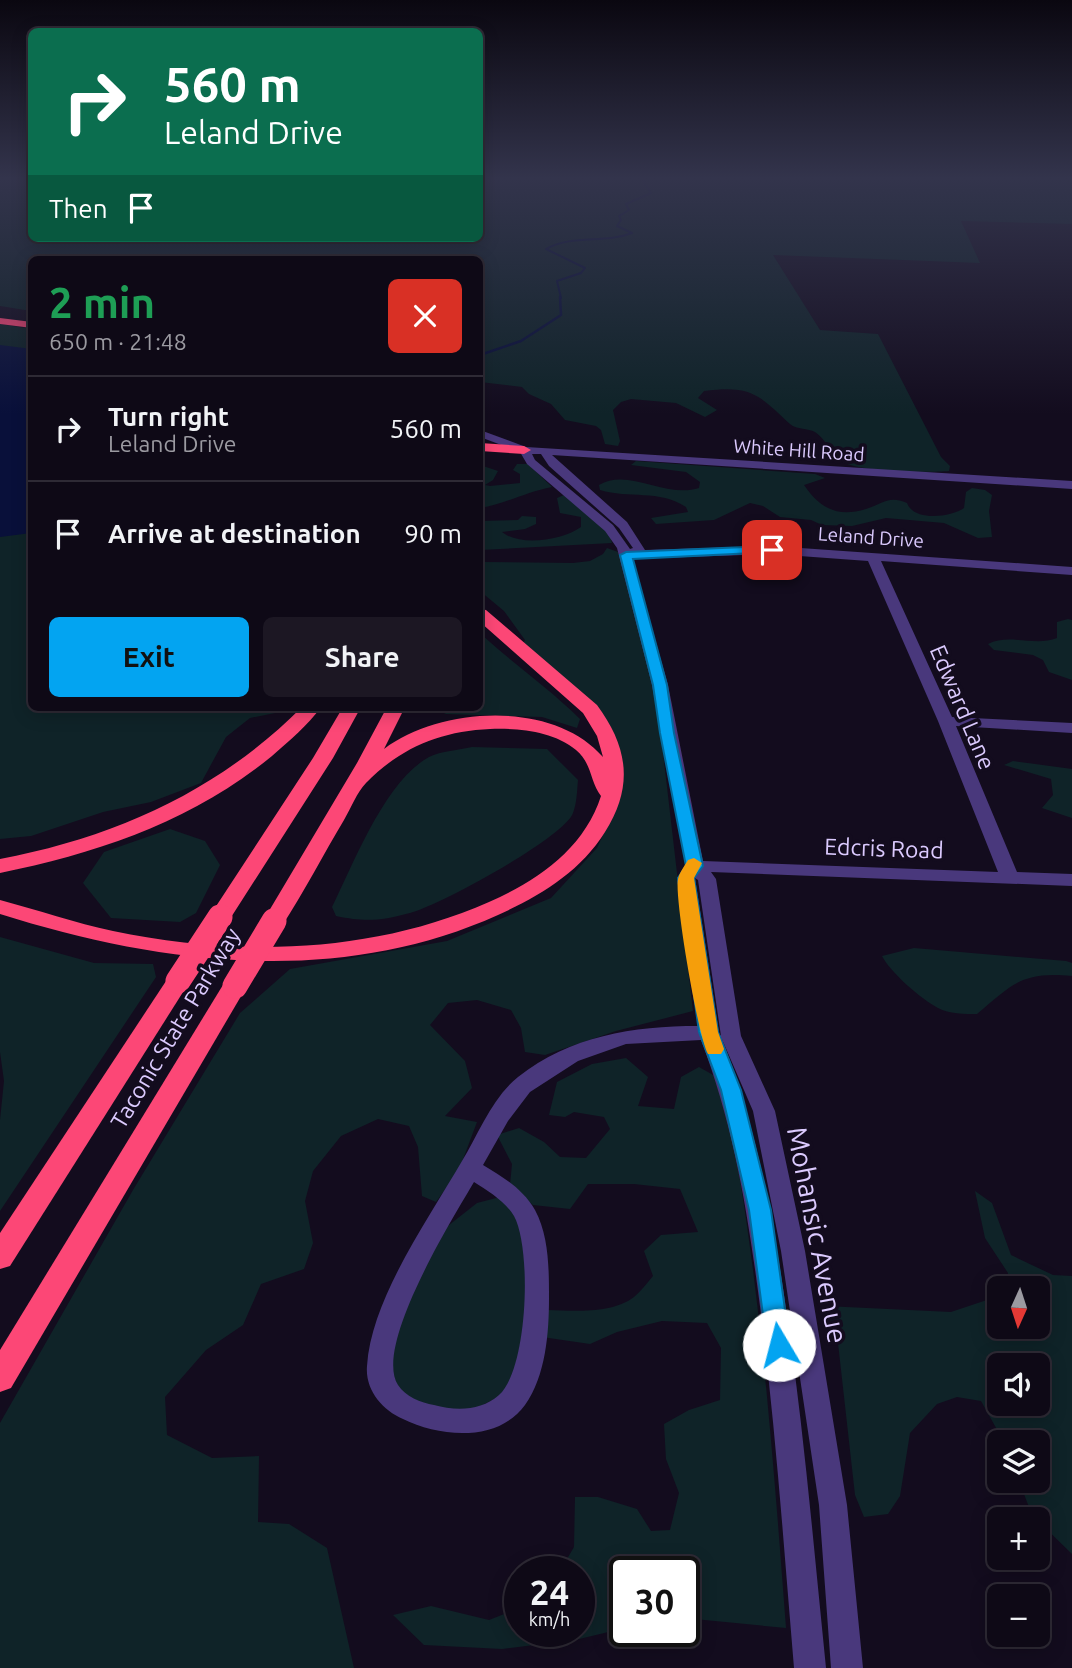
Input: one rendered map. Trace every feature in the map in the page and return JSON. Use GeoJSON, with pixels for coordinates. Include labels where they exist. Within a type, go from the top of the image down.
{"type":"FeatureCollection","features":[{"type":"Feature","properties":{"kind":"highway"},"geometry":{"type":"LineString","coordinates":[[0,312],[28,316]]}},
{"type":"Feature","properties":{"kind":"highway"},"geometry":{"type":"LineString","coordinates":[[0,321],[28,324]]}},
{"type":"Feature","properties":{"kind":"highway"},"geometry":{"type":"LineString","coordinates":[[483,447],[534,450]]}},
{"type":"Feature","properties":{"kind":"highway"},"geometry":{"type":"LineString","coordinates":[[0,907],[98,935],[187,949],[288,953],[386,943],[468,920],[540,885],[573,859],[596,831],[616,781],[614,759],[597,717],[483,617]]}},
{"type":"Feature","properties":{"kind":"highway"},"geometry":{"type":"LineString","coordinates":[[0,866],[83,847],[191,801],[261,756],[308,711]]}},
{"type":"Feature","properties":{"kind":"highway","name":"Taconic State Parkway"},"geometry":{"type":"LineString","coordinates":[[0,1257],[323,758],[350,711]]}},
{"type":"Feature","properties":{"kind":"highway","name":"Taconic State Parkway"},"geometry":{"type":"LineString","coordinates":[[0,1378],[274,921],[394,711]]}},
{"type":"Feature","properties":{"kind":"highway"},"geometry":{"type":"LineString","coordinates":[[356,781],[394,750],[424,734],[463,724],[512,723],[556,732],[587,749],[605,774],[609,804]]}},
{"type":"Feature","properties":{"kind":"street","name":"Mohansic Avenue"},"geometry":{"type":"LineString","coordinates":[[483,434],[534,450],[531,462],[609,528],[626,555],[660,685],[667,733],[695,866],[707,879],[731,1036],[764,1111],[778,1174],[818,1397],[833,1504],[848,1668]]}},
{"type":"Feature","properties":{"kind":"street","name":"White Hill Road"},"geometry":{"type":"LineString","coordinates":[[534,450],[1072,485]]}},
{"type":"Feature","properties":{"kind":"street","name":"Leland Drive"},"geometry":{"type":"LineString","coordinates":[[626,555],[772,550],[1072,571]]}},
{"type":"Feature","properties":{"kind":"street","name":"Edward Lane"},"geometry":{"type":"LineString","coordinates":[[872,556],[946,721],[1010,878]]}},
{"type":"Feature","properties":{"kind":"street"},"geometry":{"type":"LineString","coordinates":[[946,721],[1072,728]]}},
{"type":"Feature","properties":{"kind":"street","name":"Mohansic Avenue"},"geometry":{"type":"LineString","coordinates":[[695,866],[686,878],[709,1032],[731,1090],[760,1210],[782,1372],[810,1668]]}},
{"type":"Feature","properties":{"kind":"street","name":"Edcris Road"},"geometry":{"type":"LineString","coordinates":[[695,866],[1072,880]]}},
{"type":"Feature","properties":{"kind":"street"},"geometry":{"type":"LineString","coordinates":[[470,1168],[503,1191],[525,1213],[532,1230],[536,1268],[534,1347],[527,1374],[515,1397],[487,1419],[455,1422],[436,1419],[402,1406],[383,1388],[380,1368],[387,1325],[413,1268],[502,1111],[523,1084],[571,1054],[599,1042],[635,1034],[709,1032]]}},
{"type":"Feature","properties":{"kind":"green space"},"geometry":{"type":"Polygon","coordinates":[[[0,258],[28,258],[28,311],[0,306],[0,258]]]}},
{"type":"Feature","properties":{"kind":"green space"},"geometry":{"type":"Polygon","coordinates":[[[483,258],[775,258],[820,330],[878,334],[941,457],[950,466],[949,471],[910,472],[849,465],[841,461],[815,432],[793,426],[753,394],[733,389],[704,391],[698,398],[717,410],[705,417],[676,403],[631,399],[621,402],[613,410],[620,441],[618,446],[605,444],[601,430],[596,426],[565,420],[551,404],[529,394],[522,387],[483,382],[483,258]]]}},
{"type":"Feature","properties":{"kind":"green space"},"geometry":{"type":"Polygon","coordinates":[[[846,258],[978,258],[980,263],[846,258]]]}},
{"type":"Feature","properties":{"kind":"green space"},"geometry":{"type":"Polygon","coordinates":[[[0,324],[28,329],[28,711],[285,711],[250,718],[226,737],[201,783],[151,802],[103,812],[31,836],[0,839],[0,324]]]}},
{"type":"Feature","properties":{"kind":"green space"},"geometry":{"type":"Polygon","coordinates":[[[636,461],[815,474],[825,478],[804,485],[810,493],[830,509],[846,512],[895,500],[907,503],[917,513],[925,515],[951,514],[964,508],[966,492],[972,488],[985,490],[992,495],[989,511],[992,537],[978,538],[944,523],[886,518],[852,526],[822,525],[811,520],[780,517],[763,506],[750,503],[714,520],[656,524],[651,518],[688,512],[686,507],[676,501],[655,496],[611,493],[600,490],[599,485],[622,479],[686,490],[699,488],[700,482],[686,472],[631,465],[636,461]]]}},
{"type":"Feature","properties":{"kind":"green space"},"geometry":{"type":"Polygon","coordinates":[[[517,464],[528,464],[552,487],[483,507],[483,466],[498,471],[493,480],[485,485],[490,486],[520,483],[520,474],[513,470],[517,464]]]}},
{"type":"Feature","properties":{"kind":"green space"},"geometry":{"type":"Polygon","coordinates":[[[564,495],[609,532],[612,543],[483,550],[483,521],[536,517],[536,524],[525,529],[502,532],[510,537],[530,540],[553,538],[581,527],[581,517],[560,513],[557,498],[564,495]]]}},
{"type":"Feature","properties":{"kind":"green space"},"geometry":{"type":"Polygon","coordinates":[[[607,548],[618,552],[635,597],[659,718],[693,1011],[616,1031],[545,1055],[525,1052],[521,1028],[511,1010],[477,1000],[448,1003],[430,1025],[465,1061],[472,1088],[445,1116],[477,1122],[459,1170],[436,1202],[422,1196],[418,1147],[409,1126],[378,1119],[341,1136],[313,1171],[305,1201],[313,1243],[304,1269],[261,1284],[243,1325],[206,1350],[165,1397],[167,1435],[212,1458],[259,1456],[258,1522],[289,1524],[327,1548],[354,1668],[0,1668],[0,1423],[133,1190],[240,1013],[290,969],[447,941],[551,898],[597,848],[619,800],[619,748],[521,647],[525,640],[504,611],[483,594],[483,562],[573,563],[590,561],[603,554],[607,548]]]}},
{"type":"Feature","properties":{"kind":"green space"},"geometry":{"type":"Polygon","coordinates":[[[1072,620],[1072,680],[1049,672],[1043,660],[1033,655],[994,650],[988,644],[1005,640],[1040,641],[1057,638],[1057,622],[1072,620]]]}},
{"type":"Feature","properties":{"kind":"green space"},"geometry":{"type":"Polygon","coordinates":[[[483,636],[580,719],[577,728],[542,717],[446,714],[440,711],[483,711],[483,636]]]}},
{"type":"Feature","properties":{"kind":"green space"},"geometry":{"type":"Polygon","coordinates":[[[472,747],[547,749],[578,780],[573,813],[565,824],[499,870],[425,908],[381,919],[364,920],[336,916],[332,907],[350,868],[372,824],[398,784],[429,757],[472,747]]]}},
{"type":"Feature","properties":{"kind":"green space"},"geometry":{"type":"Polygon","coordinates":[[[1013,761],[1072,769],[1072,818],[1042,808],[1053,795],[1051,779],[1004,765],[1013,761]]]}},
{"type":"Feature","properties":{"kind":"green space"},"geometry":{"type":"Polygon","coordinates":[[[170,829],[205,841],[220,865],[196,913],[180,922],[111,918],[83,883],[104,852],[170,829]]]}},
{"type":"Feature","properties":{"kind":"green space"},"geometry":{"type":"Polygon","coordinates":[[[0,937],[94,963],[153,964],[156,977],[0,1211],[0,1120],[4,1081],[0,1052],[0,937]]]}},
{"type":"Feature","properties":{"kind":"green space"},"geometry":{"type":"Polygon","coordinates":[[[914,948],[1066,961],[1072,963],[1072,976],[1029,978],[1010,987],[977,1014],[952,1013],[938,1008],[915,992],[882,956],[914,948]]]}},
{"type":"Feature","properties":{"kind":"green space"},"geometry":{"type":"Polygon","coordinates":[[[626,1058],[648,1077],[638,1106],[674,1109],[681,1077],[699,1067],[722,1080],[755,1284],[786,1628],[700,1620],[700,1556],[609,1556],[609,1632],[595,1635],[595,1556],[569,1556],[574,1547],[575,1497],[598,1497],[637,1509],[651,1531],[670,1530],[679,1493],[666,1459],[664,1424],[689,1410],[720,1400],[721,1348],[707,1323],[662,1321],[617,1332],[590,1344],[542,1337],[547,1310],[604,1309],[625,1302],[637,1295],[653,1276],[644,1251],[661,1235],[698,1232],[680,1189],[634,1184],[588,1184],[570,1209],[533,1205],[510,1185],[512,1164],[497,1135],[519,1128],[544,1142],[560,1157],[586,1158],[610,1129],[604,1117],[574,1112],[565,1117],[549,1115],[557,1082],[592,1064],[626,1058]]]}},
{"type":"Feature","properties":{"kind":"green space"},"geometry":{"type":"Polygon","coordinates":[[[975,1191],[992,1203],[1011,1255],[1053,1275],[1072,1276],[1072,1554],[1050,1533],[1050,1507],[1029,1507],[1024,1493],[1050,1493],[1050,1430],[997,1430],[989,1416],[1050,1416],[1050,1353],[987,1353],[987,1412],[981,1401],[957,1397],[937,1404],[910,1433],[900,1496],[888,1514],[864,1517],[855,1495],[838,1343],[825,1306],[951,1312],[987,1300],[987,1339],[1050,1339],[1050,1276],[1008,1276],[985,1238],[975,1191]]]}},
{"type":"Feature","properties":{"kind":"green space"},"geometry":{"type":"Polygon","coordinates":[[[500,1197],[519,1214],[532,1279],[512,1390],[465,1414],[398,1397],[389,1366],[394,1330],[444,1229],[477,1203],[500,1197]]]}},
{"type":"Feature","properties":{"kind":"green space"},"geometry":{"type":"Polygon","coordinates":[[[431,1606],[489,1620],[504,1614],[504,1647],[518,1647],[502,1649],[424,1645],[393,1615],[431,1606]]]}},
{"type":"Feature","properties":{"kind":"shaded area"},"geometry":{"type":"Polygon","coordinates":[[[0,345],[28,348],[28,533],[0,537],[0,345]]]}},
{"type":"Feature","properties":{"kind":"waterway"},"geometry":{"type":"LineString","coordinates":[[561,298],[557,281],[581,273],[585,268],[564,258]]}},
{"type":"Feature","properties":{"kind":"waterway"},"geometry":{"type":"LineString","coordinates":[[483,354],[521,341],[561,315],[560,297]]}},
{"type":"Feature","properties":{"kind":"slow traffic"},"geometry":{"type":"LineString","coordinates":[[694,863],[695,866],[686,878],[690,920],[700,987],[714,1049]]}},
{"type":"Feature","properties":{"kind":"route"},"geometry":{"type":"LineString","coordinates":[[772,550],[626,555],[652,648],[695,866],[686,878],[700,987],[709,1032],[731,1090],[760,1210],[779,1345]]}}]}
